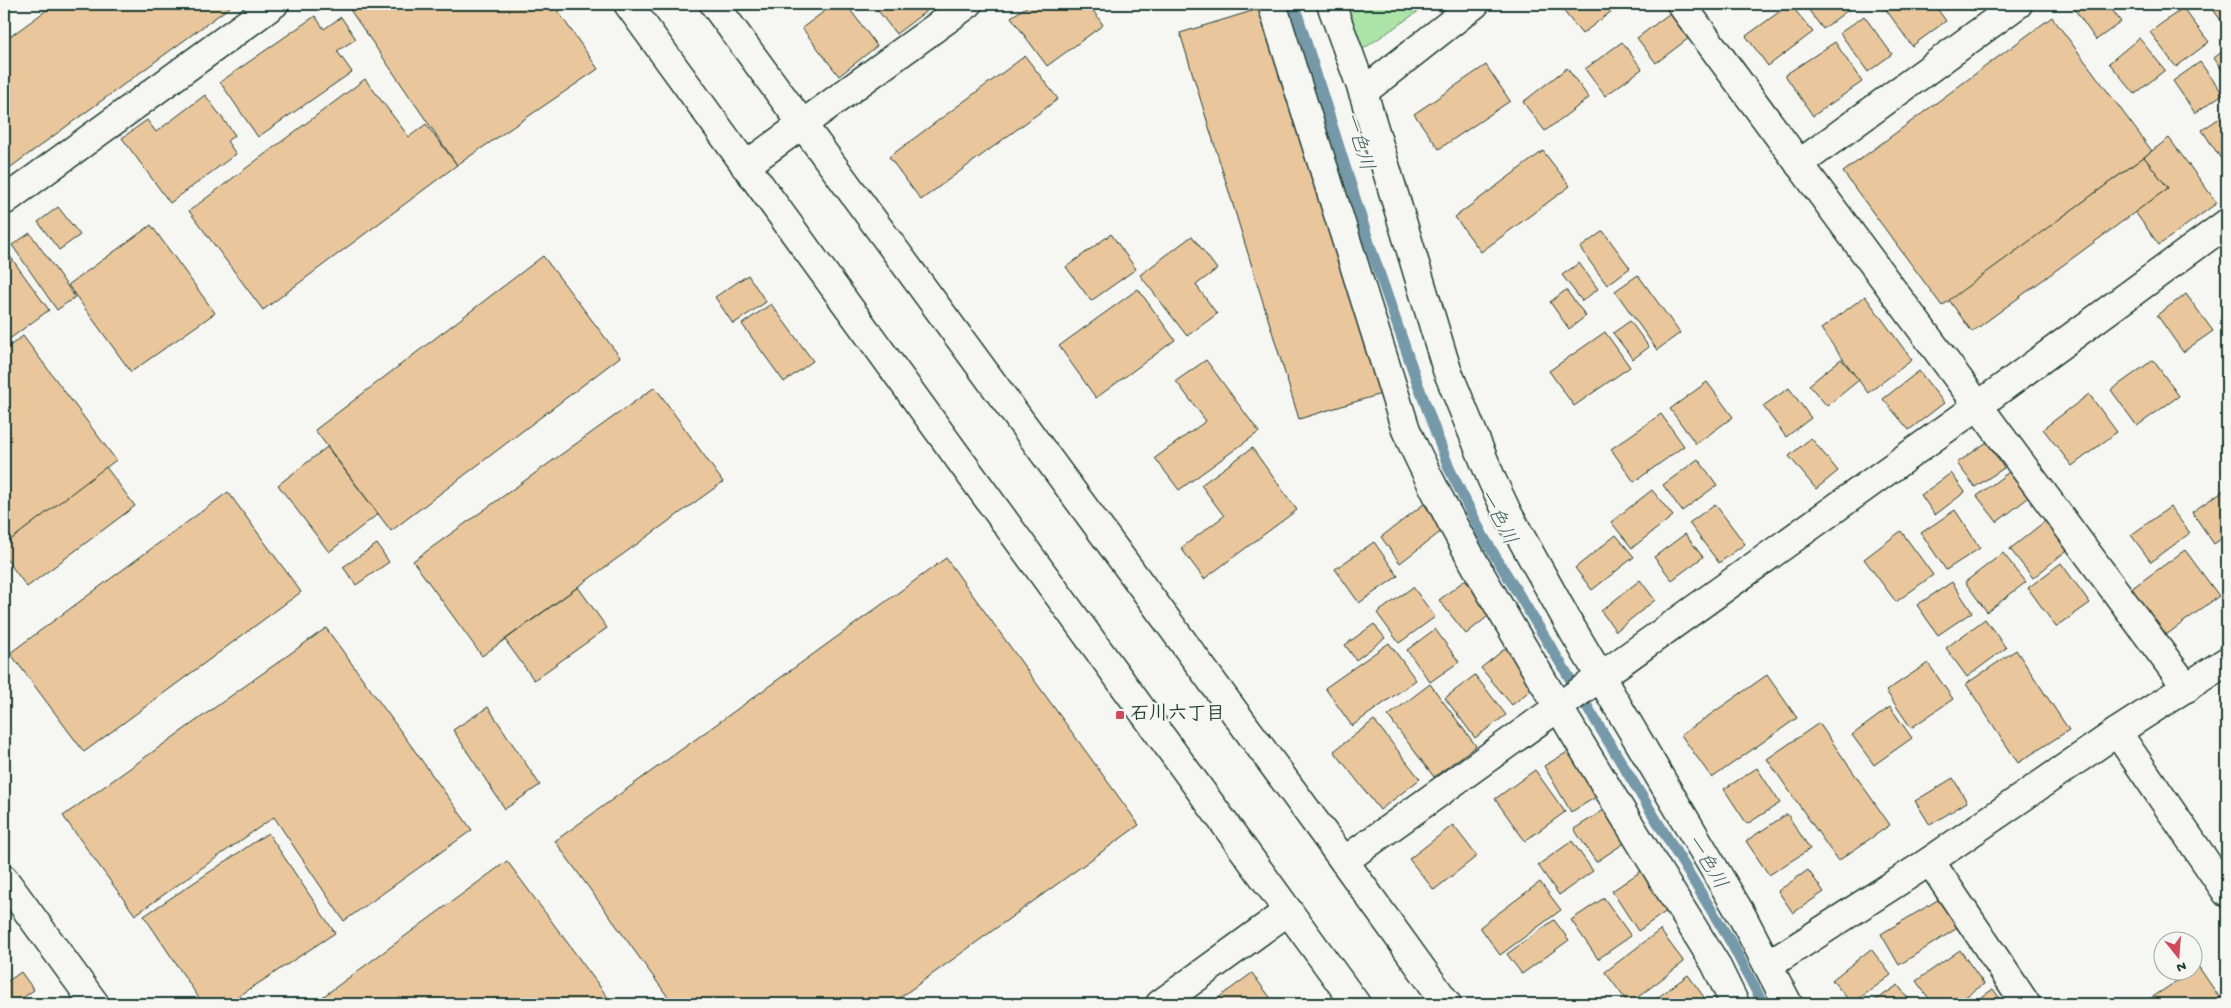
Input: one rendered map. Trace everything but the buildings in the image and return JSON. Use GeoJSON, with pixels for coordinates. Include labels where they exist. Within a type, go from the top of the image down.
{"type":"FeatureCollection","features":[{"type":"Feature","properties":{"kind":"street"},"geometry":{"type":"LineString","coordinates":[[4,202],[274,4]]}},
{"type":"Feature","properties":{"kind":"street"},"geometry":{"type":"LineString","coordinates":[[628,4],[1356,1004]]}},
{"type":"Feature","properties":{"kind":"street"},"geometry":{"type":"LineString","coordinates":[[714,4],[1447,1004]]}},
{"type":"Feature","properties":{"kind":"street"},"geometry":{"type":"LineString","coordinates":[[745,166],[968,4]]}},
{"type":"Feature","properties":{"kind":"street"},"geometry":{"type":"LineString","coordinates":[[1272,4],[1406,430],[1427,476],[1466,551],[1564,703],[1715,964],[1735,1004]]}},
{"type":"Feature","properties":{"kind":"street"},"geometry":{"type":"LineString","coordinates":[[1331,4],[1363,92],[1447,370],[1477,445],[1508,514],[1598,678],[1769,965],[1788,1004]]}},
{"type":"Feature","properties":{"kind":"street"},"geometry":{"type":"LineString","coordinates":[[1363,92],[1475,4]]}},
{"type":"Feature","properties":{"kind":"street"},"geometry":{"type":"LineString","coordinates":[[1681,4],[2187,688]]}},
{"type":"Feature","properties":{"kind":"street"},"geometry":{"type":"LineString","coordinates":[[1799,164],[2018,4]]}},
{"type":"Feature","properties":{"kind":"street"},"geometry":{"type":"LineString","coordinates":[[1344,861],[1979,406],[2227,223]]}},
{"type":"Feature","properties":{"kind":"street"},"geometry":{"type":"LineString","coordinates":[[1769,965],[1930,861],[2117,732],[2187,688],[2227,660]]}},
{"type":"Feature","properties":{"kind":"street"},"geometry":{"type":"LineString","coordinates":[[2117,732],[2227,892]]}},
{"type":"Feature","properties":{"kind":"street"},"geometry":{"type":"LineString","coordinates":[[1930,861],[2026,1004]]}},
{"type":"Feature","properties":{"kind":"street"},"geometry":{"type":"LineString","coordinates":[[4,879],[95,1004]]}},
{"type":"Feature","properties":{"kind":"street"},"geometry":{"type":"LineString","coordinates":[[1160,1004],[1288,912]]}},
{"type":"Feature","properties":{"kind":"green space"},"geometry":{"type":"Polygon","coordinates":[[[1338,4],[1429,4],[1353,56],[1338,4]]]}},
{"type":"Feature","properties":{"kind":"waterway","name":"一色川"},"geometry":{"type":"LineString","coordinates":[[1294,4],[1370,246],[1449,468],[1483,536],[1732,944],[1763,1004]]}},
{"type":"Feature","properties":{"kind":"place","name":"石川六丁目"},"geometry":{"type":"Point","coordinates":[1120,715]}}]}
